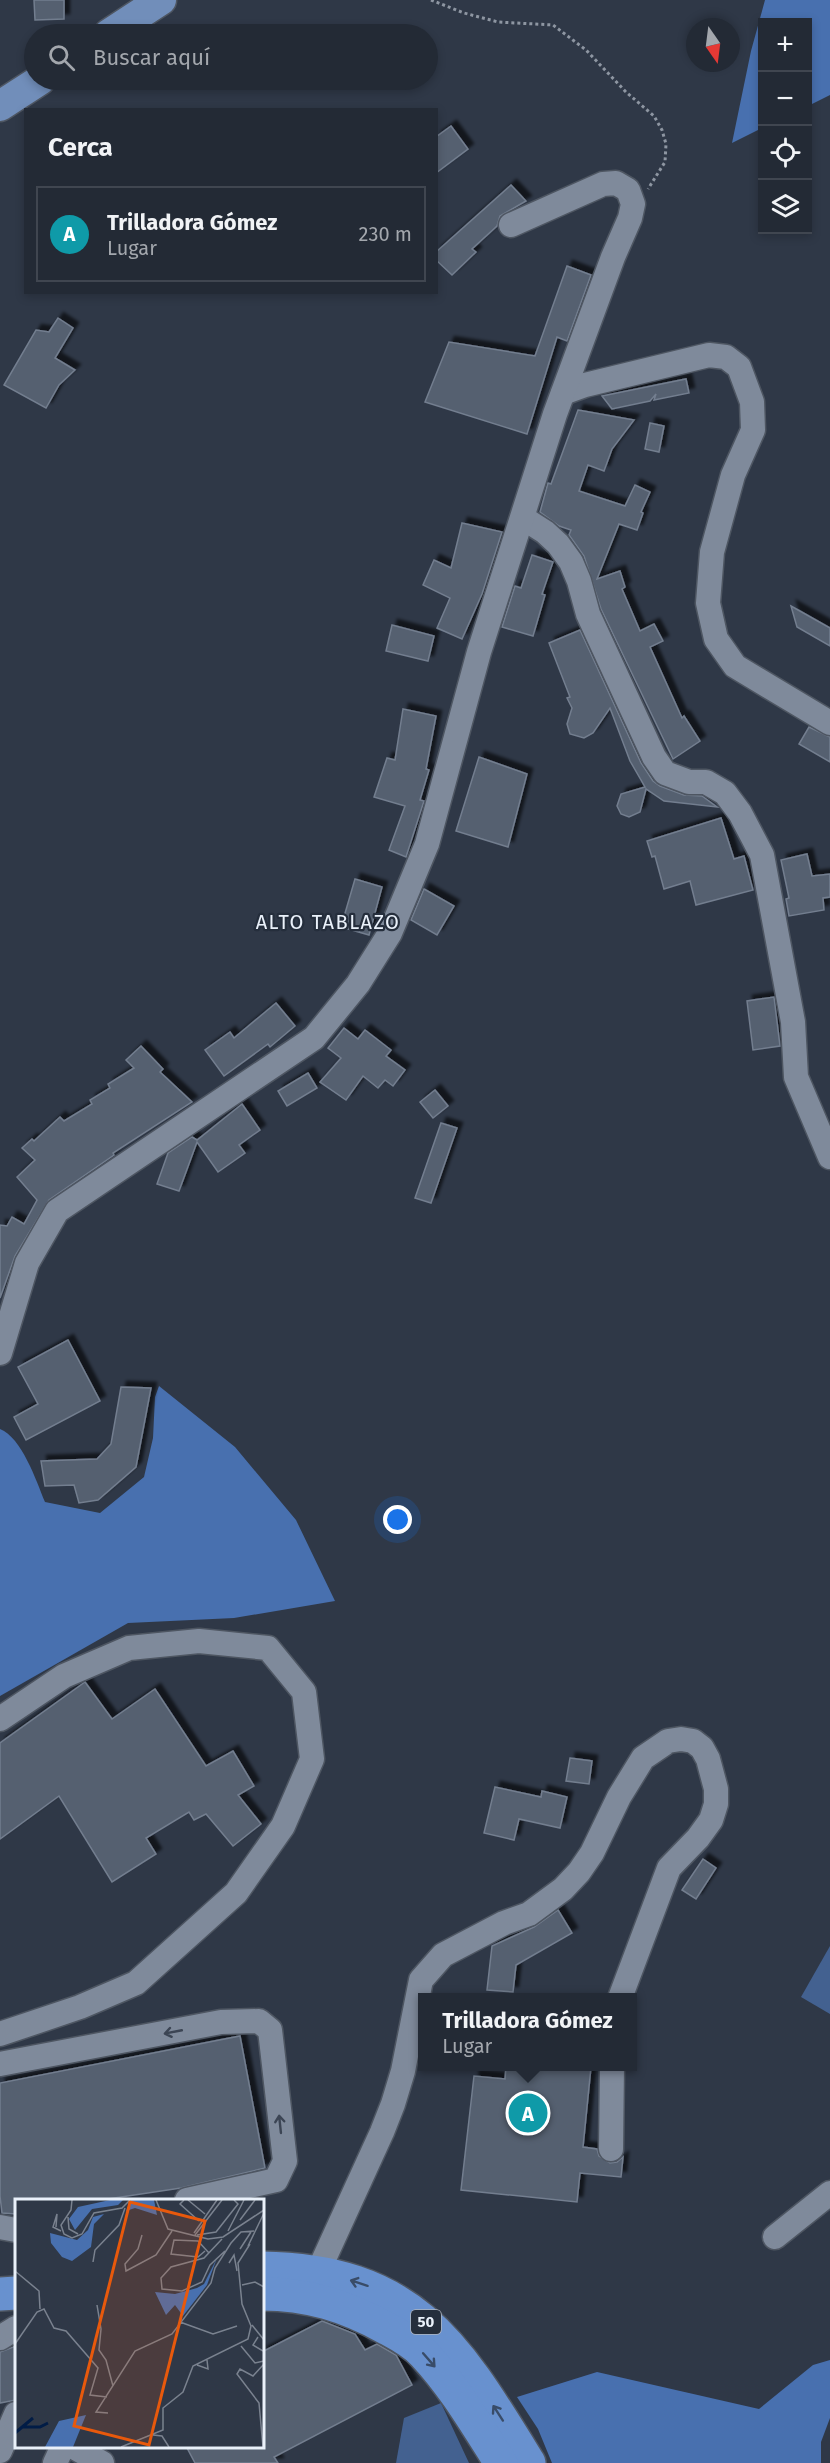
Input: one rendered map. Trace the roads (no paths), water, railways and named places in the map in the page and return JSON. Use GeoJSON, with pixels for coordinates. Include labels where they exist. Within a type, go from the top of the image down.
{"type":"FeatureCollection","features":[{"type":"Feature","properties":{"kind":"highway","name":"50"},"geometry":{"type":"LineString","coordinates":[[264,2268],[318,2272],[369,2286],[419,2316],[463,2361],[529,2463]]}},
{"type":"Feature","properties":{"kind":"highway"},"geometry":{"type":"LineString","coordinates":[[0,2273],[15,2272]]}},
{"type":"Feature","properties":{"kind":"highway"},"geometry":{"type":"LineString","coordinates":[[0,2294],[15,2293]]}},
{"type":"Feature","properties":{"kind":"highway","name":"50"},"geometry":{"type":"LineString","coordinates":[[264,2294],[293,2294],[337,2305],[405,2338],[424,2354],[447,2383],[501,2463]]}},
{"type":"Feature","properties":{"kind":"main road"},"geometry":{"type":"LineString","coordinates":[[124,24],[161,0]]}},
{"type":"Feature","properties":{"kind":"main road"},"geometry":{"type":"LineString","coordinates":[[0,106],[25,90]]}},
{"type":"Feature","properties":{"kind":"street"},"geometry":{"type":"LineString","coordinates":[[0,1351],[27,1263],[57,1211],[314,1038],[363,976],[390,933],[427,844],[478,652],[562,393],[630,218],[633,204],[628,190],[616,183],[603,184],[511,225]]}},
{"type":"Feature","properties":{"kind":"street"},"geometry":{"type":"LineString","coordinates":[[562,393],[585,385],[709,355],[726,357],[739,367],[752,402],[753,430],[733,475],[712,552],[708,603],[716,639],[735,666],[830,723]]}},
{"type":"Feature","properties":{"kind":"street"},"geometry":{"type":"LineString","coordinates":[[523,518],[546,532],[571,562],[588,614],[654,757],[665,773],[689,782],[706,782],[725,793],[740,813],[762,855],[793,1022],[796,1077],[830,1157]]}},
{"type":"Feature","properties":{"kind":"street"},"geometry":{"type":"LineString","coordinates":[[0,1719],[64,1676],[129,1648],[199,1641],[268,1648],[304,1692],[312,1759],[283,1826],[236,1893],[136,1983],[80,2007],[0,2034]]}},
{"type":"Feature","properties":{"kind":"street"},"geometry":{"type":"LineString","coordinates":[[418,1993],[421,1980],[443,1955],[504,1923],[529,1914],[563,1889],[592,1853],[623,1790],[643,1758],[668,1741],[681,1738],[693,1741],[702,1748],[708,1759],[716,1789],[716,1804],[711,1820],[698,1838],[669,1868],[622,1993]]}},
{"type":"Feature","properties":{"kind":"street"},"geometry":{"type":"LineString","coordinates":[[318,2272],[393,2104],[403,2071],[418,1995]]}},
{"type":"Feature","properties":{"kind":"street"},"geometry":{"type":"LineString","coordinates":[[0,2064],[222,2022],[259,2021],[270,2030],[285,2161],[276,2180],[191,2199]]}},
{"type":"Feature","properties":{"kind":"street"},"geometry":{"type":"LineString","coordinates":[[611,2149],[612,2071]]}},
{"type":"Feature","properties":{"kind":"street"},"geometry":{"type":"LineString","coordinates":[[775,2237],[830,2193]]}},
{"type":"Feature","properties":{"kind":"street"},"geometry":{"type":"LineString","coordinates":[[0,2227],[15,2230]]}},
{"type":"Feature","properties":{"kind":"street"},"geometry":{"type":"LineString","coordinates":[[0,2338],[15,2329]]}},
{"type":"Feature","properties":{"kind":"street"},"geometry":{"type":"LineString","coordinates":[[0,2451],[15,2416]]}},
{"type":"Feature","properties":{"kind":"street"},"geometry":{"type":"LineString","coordinates":[[55,2463],[62,2448]]}},
{"type":"Feature","properties":{"kind":"street"},"geometry":{"type":"LineString","coordinates":[[76,2448],[102,2463]]}},
{"type":"Feature","properties":{"kind":"place","name":"Trilladora Gómez"},"geometry":{"type":"Point","coordinates":[528,2113]}},
{"type":"Feature","properties":{"kind":"district","name":"ALTO TABLAZO"},"geometry":{"type":"Point","coordinates":[328,922]}}]}
